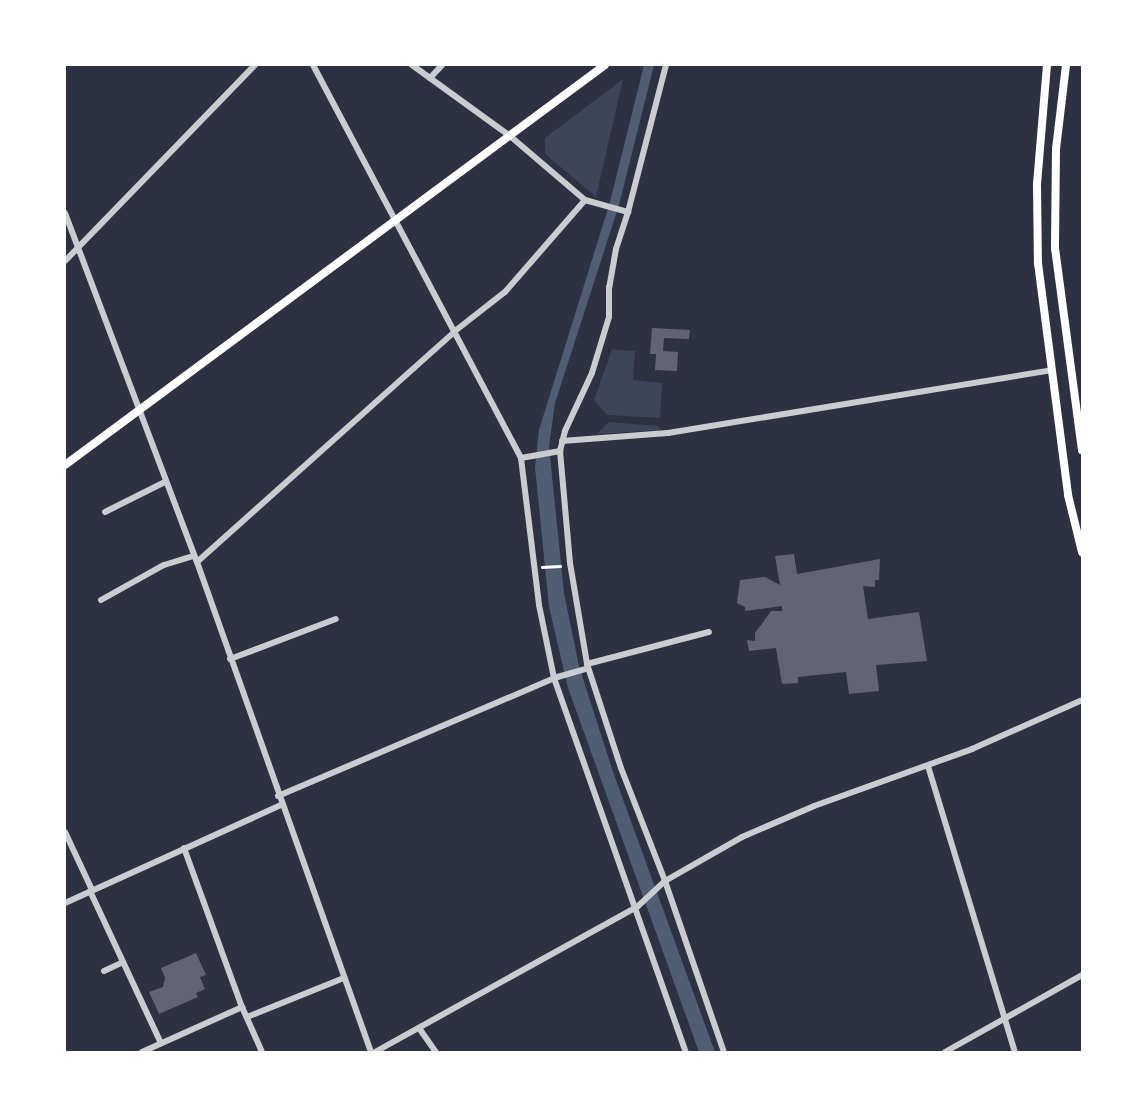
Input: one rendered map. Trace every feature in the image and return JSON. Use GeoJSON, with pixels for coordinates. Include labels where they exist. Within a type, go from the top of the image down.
{"type":"FeatureCollection","features":[{"type":"Feature","properties":{"kind":"main road"},"geometry":{"type":"LineString","coordinates":[[65,465],[605,65]]}},
{"type":"Feature","properties":{"kind":"main road"},"geometry":{"type":"LineString","coordinates":[[1047,65],[1038,159],[1037,242],[1068,495],[1082,552]]}},
{"type":"Feature","properties":{"kind":"main road"},"geometry":{"type":"LineString","coordinates":[[1066,65],[1054,184],[1055,248],[1082,450]]}},
{"type":"Feature","properties":{"kind":"street"},"geometry":{"type":"LineString","coordinates":[[65,261],[256,65]]}},
{"type":"Feature","properties":{"kind":"street"},"geometry":{"type":"LineString","coordinates":[[313,65],[524,458],[534,568],[556,677],[639,905],[686,1052]]}},
{"type":"Feature","properties":{"kind":"street"},"geometry":{"type":"LineString","coordinates":[[412,65],[509,136],[585,200],[626,212]]}},
{"type":"Feature","properties":{"kind":"street"},"geometry":{"type":"LineString","coordinates":[[430,78],[442,65]]}},
{"type":"Feature","properties":{"kind":"street"},"geometry":{"type":"LineString","coordinates":[[666,65],[616,249],[609,287],[609,317],[602,343],[557,452],[570,565],[586,667],[724,1052]]}},
{"type":"Feature","properties":{"kind":"street"},"geometry":{"type":"LineString","coordinates":[[101,600],[164,565],[195,559],[455,331],[505,292],[585,200]]}},
{"type":"Feature","properties":{"kind":"street"},"geometry":{"type":"LineString","coordinates":[[65,213],[195,559],[281,805],[373,1052],[639,905],[663,884],[754,832],[814,806],[928,766],[1082,700]]}},
{"type":"Feature","properties":{"kind":"street"},"geometry":{"type":"LineString","coordinates":[[562,441],[668,433],[1052,370]]}},
{"type":"Feature","properties":{"kind":"street"},"geometry":{"type":"LineString","coordinates":[[524,458],[557,452]]}},
{"type":"Feature","properties":{"kind":"street"},"geometry":{"type":"LineString","coordinates":[[104,512],[165,481]]}},
{"type":"Feature","properties":{"kind":"street"},"geometry":{"type":"LineString","coordinates":[[230,659],[336,620]]}},
{"type":"Feature","properties":{"kind":"street"},"geometry":{"type":"LineString","coordinates":[[278,796],[556,677],[709,632]]}},
{"type":"Feature","properties":{"kind":"street"},"geometry":{"type":"LineString","coordinates":[[928,766],[1015,1052]]}},
{"type":"Feature","properties":{"kind":"street"},"geometry":{"type":"LineString","coordinates":[[65,904],[281,805]]}},
{"type":"Feature","properties":{"kind":"street"},"geometry":{"type":"LineString","coordinates":[[65,832],[161,1043]]}},
{"type":"Feature","properties":{"kind":"street"},"geometry":{"type":"LineString","coordinates":[[184,848],[242,1007],[262,1052]]}},
{"type":"Feature","properties":{"kind":"street"},"geometry":{"type":"LineString","coordinates":[[104,971],[123,962]]}},
{"type":"Feature","properties":{"kind":"street"},"geometry":{"type":"LineString","coordinates":[[945,1052],[1082,975]]}},
{"type":"Feature","properties":{"kind":"street"},"geometry":{"type":"LineString","coordinates":[[247,1017],[344,978]]}},
{"type":"Feature","properties":{"kind":"street"},"geometry":{"type":"LineString","coordinates":[[142,1052],[242,1007]]}},
{"type":"Feature","properties":{"kind":"street"},"geometry":{"type":"LineString","coordinates":[[419,1028],[436,1052]]}},
{"type":"Feature","properties":{"kind":"path"},"geometry":{"type":"LineString","coordinates":[[534,568],[570,565]]}},
{"type":"Feature","properties":{"kind":"shaded area"},"geometry":{"type":"Polygon","coordinates":[[[644,65],[654,65],[619,205],[555,403],[549,446],[564,593],[579,666],[612,769],[715,1052],[699,1052],[568,688],[549,607],[535,467],[539,430],[610,202],[644,65]]]}},
{"type":"Feature","properties":{"kind":"shaded area"},"geometry":{"type":"Polygon","coordinates":[[[623,79],[596,197],[545,154],[545,138],[623,79]]]}},
{"type":"Feature","properties":{"kind":"shaded area"},"geometry":{"type":"Polygon","coordinates":[[[612,349],[635,351],[633,380],[662,383],[660,418],[607,415],[594,400],[612,349]]]}},
{"type":"Feature","properties":{"kind":"shaded area"},"geometry":{"type":"Polygon","coordinates":[[[609,422],[658,426],[661,430],[597,434],[609,422]]]}},
{"type":"Feature","properties":{"kind":"building"},"geometry":{"type":"Polygon","coordinates":[[[652,328],[690,330],[689,339],[664,338],[663,351],[678,352],[677,371],[655,370],[656,354],[650,354],[652,328]]]}},
{"type":"Feature","properties":{"kind":"building"},"geometry":{"type":"Polygon","coordinates":[[[794,554],[797,574],[880,559],[879,580],[875,580],[875,587],[863,586],[868,619],[919,612],[927,661],[876,665],[879,691],[849,694],[846,672],[798,677],[798,683],[782,684],[776,648],[749,651],[747,640],[755,641],[755,633],[771,611],[782,611],[782,606],[745,611],[745,607],[737,603],[740,580],[765,577],[780,585],[775,556],[794,554]]]}},
{"type":"Feature","properties":{"kind":"building"},"geometry":{"type":"Polygon","coordinates":[[[196,953],[206,975],[200,977],[205,989],[196,993],[198,997],[159,1014],[149,992],[163,987],[165,978],[161,968],[196,953]]]}}]}
